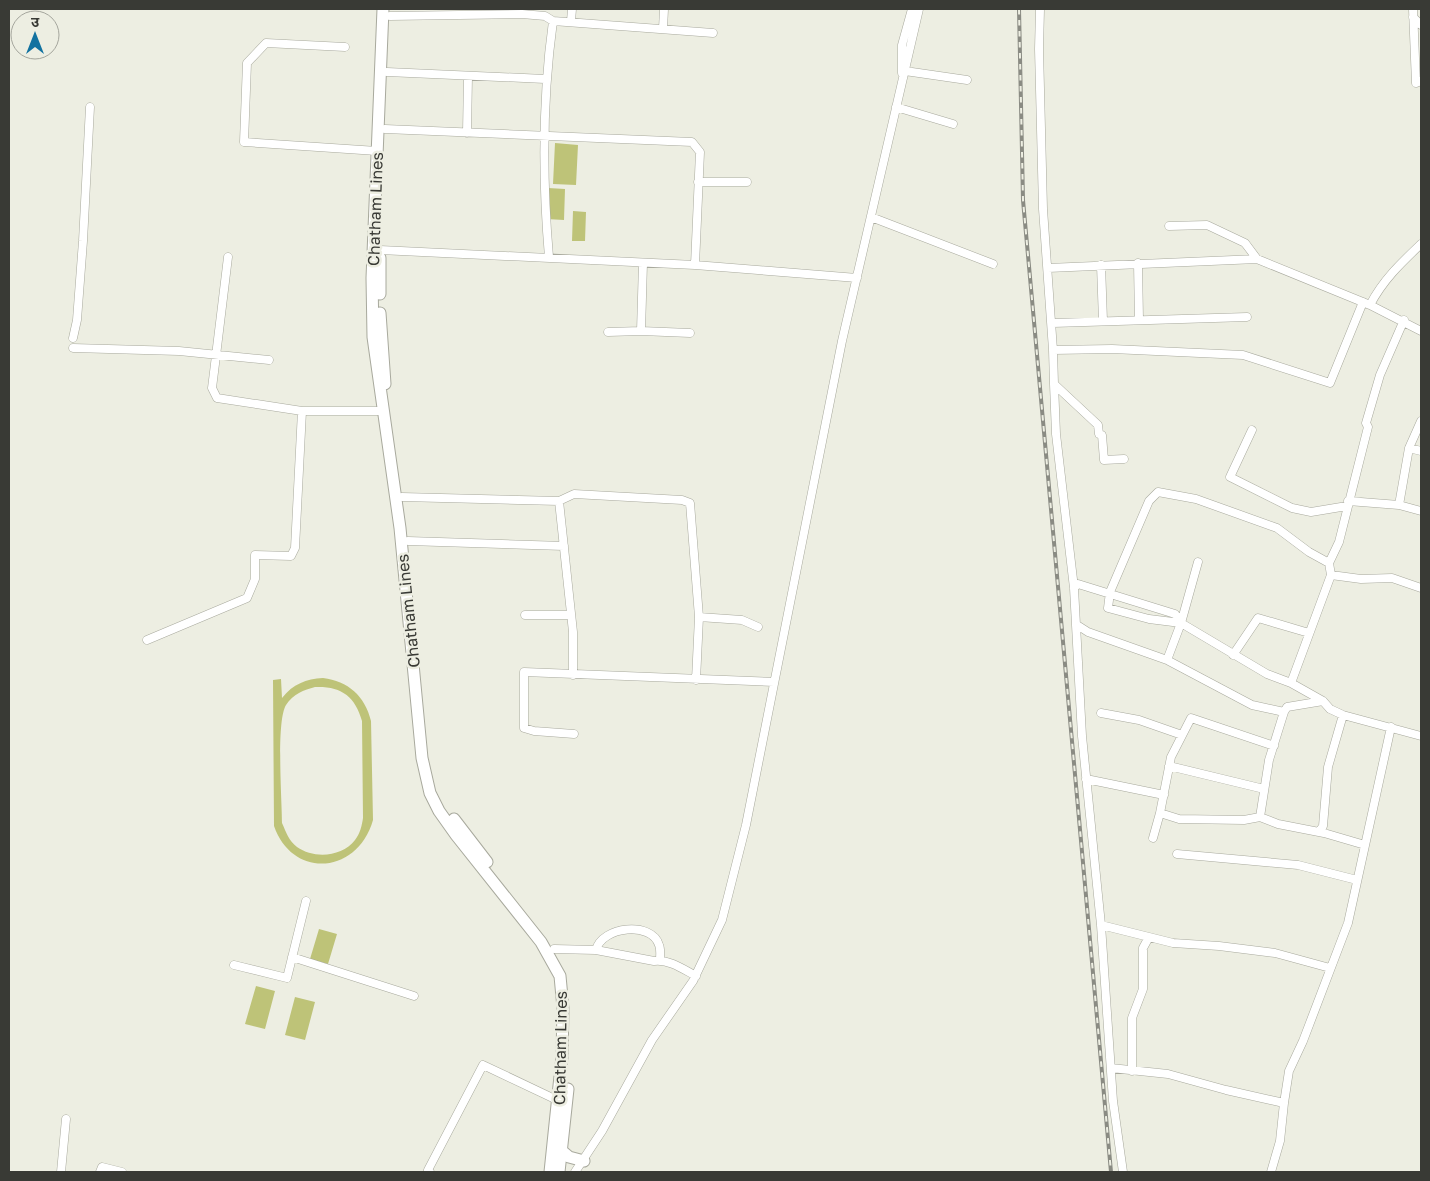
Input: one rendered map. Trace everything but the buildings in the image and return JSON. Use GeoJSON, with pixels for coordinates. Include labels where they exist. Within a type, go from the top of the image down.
{"type":"FeatureCollection","features":[{"type":"Feature","properties":{"kind":"highway","name":"Chatham Lines"},"geometry":{"type":"LineString","coordinates":[[388,11],[380,250],[380,321],[384,377],[395,467],[426,781],[439,811],[456,836],[540,942],[555,965],[562,990],[563,1008],[560,1101],[550,1172]]}},
{"type":"Feature","properties":{"kind":"highway","name":"Chatham Lines"},"geometry":{"type":"LineString","coordinates":[[388,11],[377,151],[372,278],[373,337],[382,411],[402,497],[408,541],[430,764],[436,789],[453,819],[554,949],[564,967],[569,991],[570,1066],[559,1172]]}},
{"type":"Feature","properties":{"kind":"highway"},"geometry":{"type":"LineString","coordinates":[[562,1150],[569,1157],[584,1161]]}},
{"type":"Feature","properties":{"kind":"street"},"geometry":{"type":"LineString","coordinates":[[571,21],[572,9]]}},
{"type":"Feature","properties":{"kind":"street"},"geometry":{"type":"LineString","coordinates":[[663,29],[664,9]]}},
{"type":"Feature","properties":{"kind":"street"},"geometry":{"type":"LineString","coordinates":[[903,80],[900,59],[912,9]]}},
{"type":"Feature","properties":{"kind":"street"},"geometry":{"type":"LineString","coordinates":[[575,1172],[584,1161],[652,1040],[696,976],[722,920],[746,826],[857,278],[920,9]]}},
{"type":"Feature","properties":{"kind":"street"},"geometry":{"type":"LineString","coordinates":[[1040,9],[1039,49],[1043,209],[1053,323],[1056,434],[1074,588],[1086,779],[1101,925],[1111,1068],[1123,1172]]}},
{"type":"Feature","properties":{"kind":"street"},"geometry":{"type":"LineString","coordinates":[[388,11],[522,14],[545,16],[553,21],[713,34]]}},
{"type":"Feature","properties":{"kind":"street"},"geometry":{"type":"LineString","coordinates":[[1413,13],[1421,25]]}},
{"type":"Feature","properties":{"kind":"street"},"geometry":{"type":"LineString","coordinates":[[1413,13],[1416,83],[1421,81]]}},
{"type":"Feature","properties":{"kind":"street"},"geometry":{"type":"LineString","coordinates":[[549,257],[543,192],[545,79],[553,21]]}},
{"type":"Feature","properties":{"kind":"street"},"geometry":{"type":"LineString","coordinates":[[345,48],[266,43],[247,62],[244,142],[377,151]]}},
{"type":"Feature","properties":{"kind":"street"},"geometry":{"type":"LineString","coordinates":[[905,70],[967,80]]}},
{"type":"Feature","properties":{"kind":"street"},"geometry":{"type":"LineString","coordinates":[[387,72],[545,79]]}},
{"type":"Feature","properties":{"kind":"street"},"geometry":{"type":"LineString","coordinates":[[467,133],[468,76]]}},
{"type":"Feature","properties":{"kind":"street"},"geometry":{"type":"LineString","coordinates":[[73,338],[77,320],[83,241],[90,107]]}},
{"type":"Feature","properties":{"kind":"street"},"geometry":{"type":"LineString","coordinates":[[896,107],[953,124]]}},
{"type":"Feature","properties":{"kind":"street"},"geometry":{"type":"LineString","coordinates":[[385,129],[692,142],[700,152],[695,266]]}},
{"type":"Feature","properties":{"kind":"street"},"geometry":{"type":"LineString","coordinates":[[698,182],[748,182]]}},
{"type":"Feature","properties":{"kind":"street"},"geometry":{"type":"LineString","coordinates":[[871,217],[993,264]]}},
{"type":"Feature","properties":{"kind":"street"},"geometry":{"type":"LineString","coordinates":[[1169,226],[1206,225],[1245,243],[1257,259]]}},
{"type":"Feature","properties":{"kind":"street"},"geometry":{"type":"LineString","coordinates":[[1053,350],[1112,349],[1243,355],[1330,383],[1367,303],[1388,276],[1421,244]]}},
{"type":"Feature","properties":{"kind":"street"},"geometry":{"type":"LineString","coordinates":[[380,250],[549,257],[857,278]]}},
{"type":"Feature","properties":{"kind":"street"},"geometry":{"type":"LineString","coordinates":[[228,257],[212,388],[217,398],[302,411],[382,411]]}},
{"type":"Feature","properties":{"kind":"street"},"geometry":{"type":"LineString","coordinates":[[1048,268],[1257,259],[1367,303],[1404,320],[1421,331]]}},
{"type":"Feature","properties":{"kind":"street"},"geometry":{"type":"LineString","coordinates":[[641,331],[643,263]]}},
{"type":"Feature","properties":{"kind":"street"},"geometry":{"type":"LineString","coordinates":[[1138,263],[1138,320]]}},
{"type":"Feature","properties":{"kind":"street"},"geometry":{"type":"LineString","coordinates":[[1101,265],[1103,321]]}},
{"type":"Feature","properties":{"kind":"street"},"geometry":{"type":"LineString","coordinates":[[1053,323],[1247,318]]}},
{"type":"Feature","properties":{"kind":"street"},"geometry":{"type":"LineString","coordinates":[[1291,683],[1330,575],[1329,564],[1339,542],[1347,504],[1368,427],[1366,423],[1380,375],[1404,320]]}},
{"type":"Feature","properties":{"kind":"street"},"geometry":{"type":"LineString","coordinates":[[608,332],[690,333]]}},
{"type":"Feature","properties":{"kind":"street"},"geometry":{"type":"LineString","coordinates":[[72,348],[179,351],[269,360]]}},
{"type":"Feature","properties":{"kind":"street"},"geometry":{"type":"LineString","coordinates":[[1054,384],[1098,425],[1099,434],[1102,435],[1104,460],[1124,459]]}},
{"type":"Feature","properties":{"kind":"street"},"geometry":{"type":"LineString","coordinates":[[147,640],[247,598],[255,579],[255,555],[291,556],[295,548],[302,411]]}},
{"type":"Feature","properties":{"kind":"street"},"geometry":{"type":"LineString","coordinates":[[1399,506],[1409,448],[1421,421]]}},
{"type":"Feature","properties":{"kind":"street"},"geometry":{"type":"LineString","coordinates":[[1252,430],[1230,478],[1292,508],[1312,512],[1347,504],[1399,506],[1421,511]]}},
{"type":"Feature","properties":{"kind":"street"},"geometry":{"type":"LineString","coordinates":[[1409,448],[1421,451]]}},
{"type":"Feature","properties":{"kind":"street"},"geometry":{"type":"LineString","coordinates":[[1329,564],[1308,552],[1278,528],[1196,499],[1158,492],[1149,501],[1110,592],[1108,608],[1149,619],[1181,623],[1267,674],[1291,683],[1323,700],[1330,709],[1421,736]]}},
{"type":"Feature","properties":{"kind":"street"},"geometry":{"type":"LineString","coordinates":[[402,497],[559,501],[574,494],[690,502],[699,617],[696,680]]}},
{"type":"Feature","properties":{"kind":"street"},"geometry":{"type":"LineString","coordinates":[[559,501],[573,632],[573,675]]}},
{"type":"Feature","properties":{"kind":"street"},"geometry":{"type":"LineString","coordinates":[[408,541],[564,546]]}},
{"type":"Feature","properties":{"kind":"street"},"geometry":{"type":"LineString","coordinates":[[1167,660],[1181,623],[1198,562]]}},
{"type":"Feature","properties":{"kind":"street"},"geometry":{"type":"LineString","coordinates":[[1330,575],[1361,579],[1392,578],[1421,588]]}},
{"type":"Feature","properties":{"kind":"street"},"geometry":{"type":"LineString","coordinates":[[1074,588],[1078,584],[1110,592],[1175,614],[1181,623]]}},
{"type":"Feature","properties":{"kind":"street"},"geometry":{"type":"LineString","coordinates":[[525,615],[570,615]]}},
{"type":"Feature","properties":{"kind":"street"},"geometry":{"type":"LineString","coordinates":[[699,617],[742,620],[758,628]]}},
{"type":"Feature","properties":{"kind":"street"},"geometry":{"type":"LineString","coordinates":[[1233,655],[1258,618],[1309,633]]}},
{"type":"Feature","properties":{"kind":"street"},"geometry":{"type":"LineString","coordinates":[[1077,625],[1088,632],[1167,660],[1252,705],[1284,712]]}},
{"type":"Feature","properties":{"kind":"street"},"geometry":{"type":"LineString","coordinates":[[574,734],[526,730],[524,719],[524,672],[774,682]]}},
{"type":"Feature","properties":{"kind":"street"},"geometry":{"type":"LineString","coordinates":[[1260,817],[1264,789],[1284,712],[1287,707],[1323,700]]}},
{"type":"Feature","properties":{"kind":"street"},"geometry":{"type":"LineString","coordinates":[[1101,713],[1139,720],[1182,735]]}},
{"type":"Feature","properties":{"kind":"street"},"geometry":{"type":"LineString","coordinates":[[1319,832],[1323,826],[1328,767],[1343,714]]}},
{"type":"Feature","properties":{"kind":"street"},"geometry":{"type":"LineString","coordinates":[[1153,838],[1169,766],[1191,718],[1274,746]]}},
{"type":"Feature","properties":{"kind":"street"},"geometry":{"type":"LineString","coordinates":[[1270,1172],[1280,1141],[1289,1071],[1303,1041],[1348,923],[1391,727]]}},
{"type":"Feature","properties":{"kind":"street"},"geometry":{"type":"LineString","coordinates":[[1169,766],[1264,789]]}},
{"type":"Feature","properties":{"kind":"street"},"geometry":{"type":"LineString","coordinates":[[1086,779],[1164,795]]}},
{"type":"Feature","properties":{"kind":"street"},"geometry":{"type":"LineString","coordinates":[[1160,813],[1179,819],[1244,820],[1260,817],[1278,824],[1319,832],[1365,845]]}},
{"type":"Feature","properties":{"kind":"street"},"geometry":{"type":"LineString","coordinates":[[1177,854],[1298,865],[1357,880]]}},
{"type":"Feature","properties":{"kind":"street"},"geometry":{"type":"LineString","coordinates":[[234,966],[286,978],[306,901]]}},
{"type":"Feature","properties":{"kind":"street"},"geometry":{"type":"LineString","coordinates":[[1101,925],[1173,942],[1276,953],[1330,968]]}},
{"type":"Feature","properties":{"kind":"street"},"geometry":{"type":"LineString","coordinates":[[596,950],[598,942],[613,931],[632,930],[652,935],[659,945],[660,960]]}},
{"type":"Feature","properties":{"kind":"street"},"geometry":{"type":"LineString","coordinates":[[1132,1071],[1132,1018],[1143,989],[1143,948],[1149,937]]}},
{"type":"Feature","properties":{"kind":"street"},"geometry":{"type":"LineString","coordinates":[[554,949],[596,950],[654,962],[660,960],[675,964],[696,976]]}},
{"type":"Feature","properties":{"kind":"street"},"geometry":{"type":"LineString","coordinates":[[292,957],[414,996]]}},
{"type":"Feature","properties":{"kind":"street"},"geometry":{"type":"LineString","coordinates":[[430,1172],[428,1170],[483,1065],[560,1101]]}},
{"type":"Feature","properties":{"kind":"street"},"geometry":{"type":"LineString","coordinates":[[1111,1068],[1168,1074],[1284,1103]]}},
{"type":"Feature","properties":{"kind":"street"},"geometry":{"type":"LineString","coordinates":[[61,1172],[66,1119]]}},
{"type":"Feature","properties":{"kind":"street"},"geometry":{"type":"LineString","coordinates":[[100,1172],[102,1167],[122,1172]]}},
{"type":"Feature","properties":{"kind":"green space"},"geometry":{"type":"Polygon","coordinates":[[[555,143],[578,145],[576,185],[553,184],[555,143]]]}},
{"type":"Feature","properties":{"kind":"green space"},"geometry":{"type":"Polygon","coordinates":[[[548,188],[565,189],[564,220],[546,219],[548,188]]]}},
{"type":"Feature","properties":{"kind":"green space"},"geometry":{"type":"Polygon","coordinates":[[[573,211],[586,212],[585,241],[572,241],[573,211]]]}},
{"type":"Feature","properties":{"kind":"green space"},"geometry":{"type":"Polygon","coordinates":[[[281,679],[282,698],[295,686],[305,681],[317,679],[332,680],[348,686],[360,697],[371,721],[373,820],[365,838],[354,851],[340,860],[325,864],[310,862],[295,855],[283,843],[274,826],[273,680],[281,679]],[[315,687],[299,693],[289,701],[283,714],[280,743],[282,823],[294,845],[304,851],[319,855],[335,853],[349,846],[358,835],[363,818],[362,721],[355,705],[346,694],[324,687],[315,687]]]}},
{"type":"Feature","properties":{"kind":"green space"},"geometry":{"type":"Polygon","coordinates":[[[319,929],[337,934],[328,964],[310,959],[319,929]]]}},
{"type":"Feature","properties":{"kind":"green space"},"geometry":{"type":"Polygon","coordinates":[[[256,986],[275,991],[265,1029],[245,1024],[256,986]]]}},
{"type":"Feature","properties":{"kind":"green space"},"geometry":{"type":"Polygon","coordinates":[[[295,997],[315,1002],[305,1040],[285,1035],[295,997]]]}},
{"type":"Feature","properties":{"kind":"railway"},"geometry":{"type":"LineString","coordinates":[[1019,9],[1023,200],[1111,1172]]}}]}
